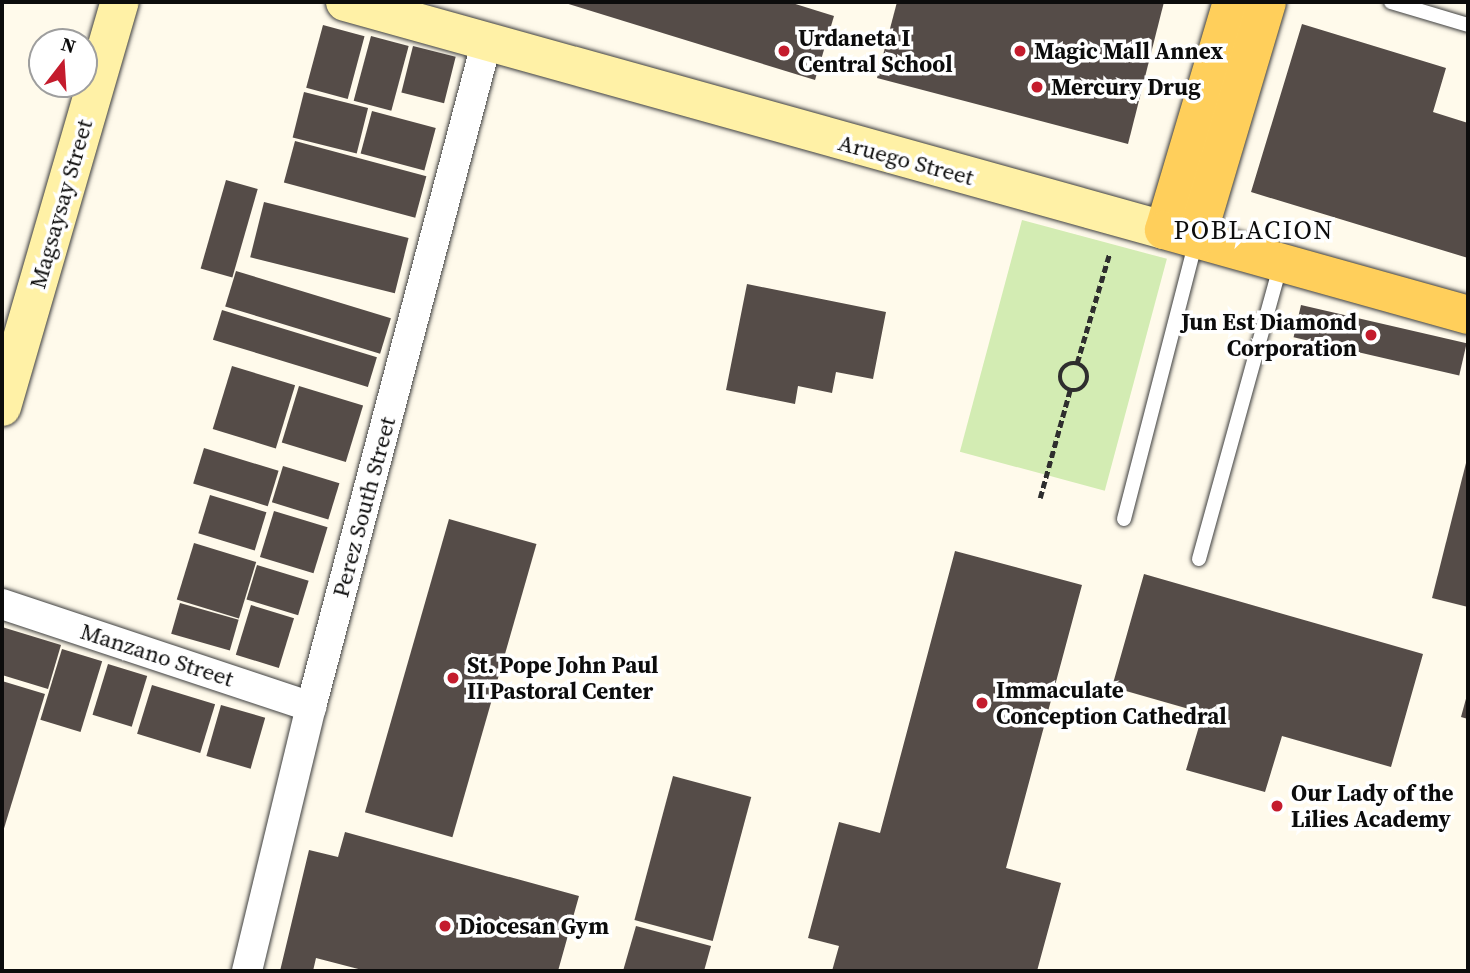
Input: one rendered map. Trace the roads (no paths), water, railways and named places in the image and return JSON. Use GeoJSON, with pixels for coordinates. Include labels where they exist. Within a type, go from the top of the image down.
{"type":"FeatureCollection","features":[{"type":"Feature","properties":{"kind":"main road"},"geometry":{"type":"LineString","coordinates":[[1184,246],[1233,2]]}},
{"type":"Feature","properties":{"kind":"main road"},"geometry":{"type":"LineString","coordinates":[[1184,246],[1267,2]]}},
{"type":"Feature","properties":{"kind":"main road","name":"Aruego Street"},"geometry":{"type":"LineString","coordinates":[[1184,246],[1282,262],[1468,315]]}},
{"type":"Feature","properties":{"kind":"street","name":"Magsaysay Street"},"geometry":{"type":"LineString","coordinates":[[2,407],[120,2]]}},
{"type":"Feature","properties":{"kind":"street","name":"Aruego Street"},"geometry":{"type":"LineString","coordinates":[[345,2],[486,44],[1119,220],[1184,246]]}},
{"type":"Feature","properties":{"kind":"street","name":"Perez South Street"},"geometry":{"type":"LineString","coordinates":[[247,971],[311,707],[486,44]]}},
{"type":"Feature","properties":{"kind":"street","name":"Manzano Street"},"geometry":{"type":"LineString","coordinates":[[2,604],[311,707]]}},
{"type":"Feature","properties":{"kind":"lane"},"geometry":{"type":"LineString","coordinates":[[1391,2],[1468,25]]}},
{"type":"Feature","properties":{"kind":"lane"},"geometry":{"type":"LineString","coordinates":[[1124,519],[1184,246]]}},
{"type":"Feature","properties":{"kind":"lane"},"geometry":{"type":"LineString","coordinates":[[1199,559],[1282,262]]}},
{"type":"Feature","properties":{"kind":"place","name":"Urdaneta I Central School"},"geometry":{"type":"Point","coordinates":[784,51]}},
{"type":"Feature","properties":{"kind":"place","name":"Magic Mall Annex"},"geometry":{"type":"Point","coordinates":[1020,51]}},
{"type":"Feature","properties":{"kind":"place","name":"Mercury Drug"},"geometry":{"type":"Point","coordinates":[1037,87]}},
{"type":"Feature","properties":{"kind":"place","name":"Jun Est Diamond Corporation"},"geometry":{"type":"Point","coordinates":[1371,335]}},
{"type":"Feature","properties":{"kind":"place","name":"St. Pope John Paul II Pastoral Center"},"geometry":{"type":"Point","coordinates":[453,678]}},
{"type":"Feature","properties":{"kind":"place","name":"Immaculate Conception Cathedral"},"geometry":{"type":"Point","coordinates":[982,703]}},
{"type":"Feature","properties":{"kind":"place","name":"Our Lady of the Lilies Academy"},"geometry":{"type":"Point","coordinates":[1277,806]}},
{"type":"Feature","properties":{"kind":"place","name":"Diocesan Gym"},"geometry":{"type":"Point","coordinates":[445,926]}},
{"type":"Feature","properties":{"kind":"district","name":"POBLACION"},"geometry":{"type":"Point","coordinates":[1254,231]}}]}
